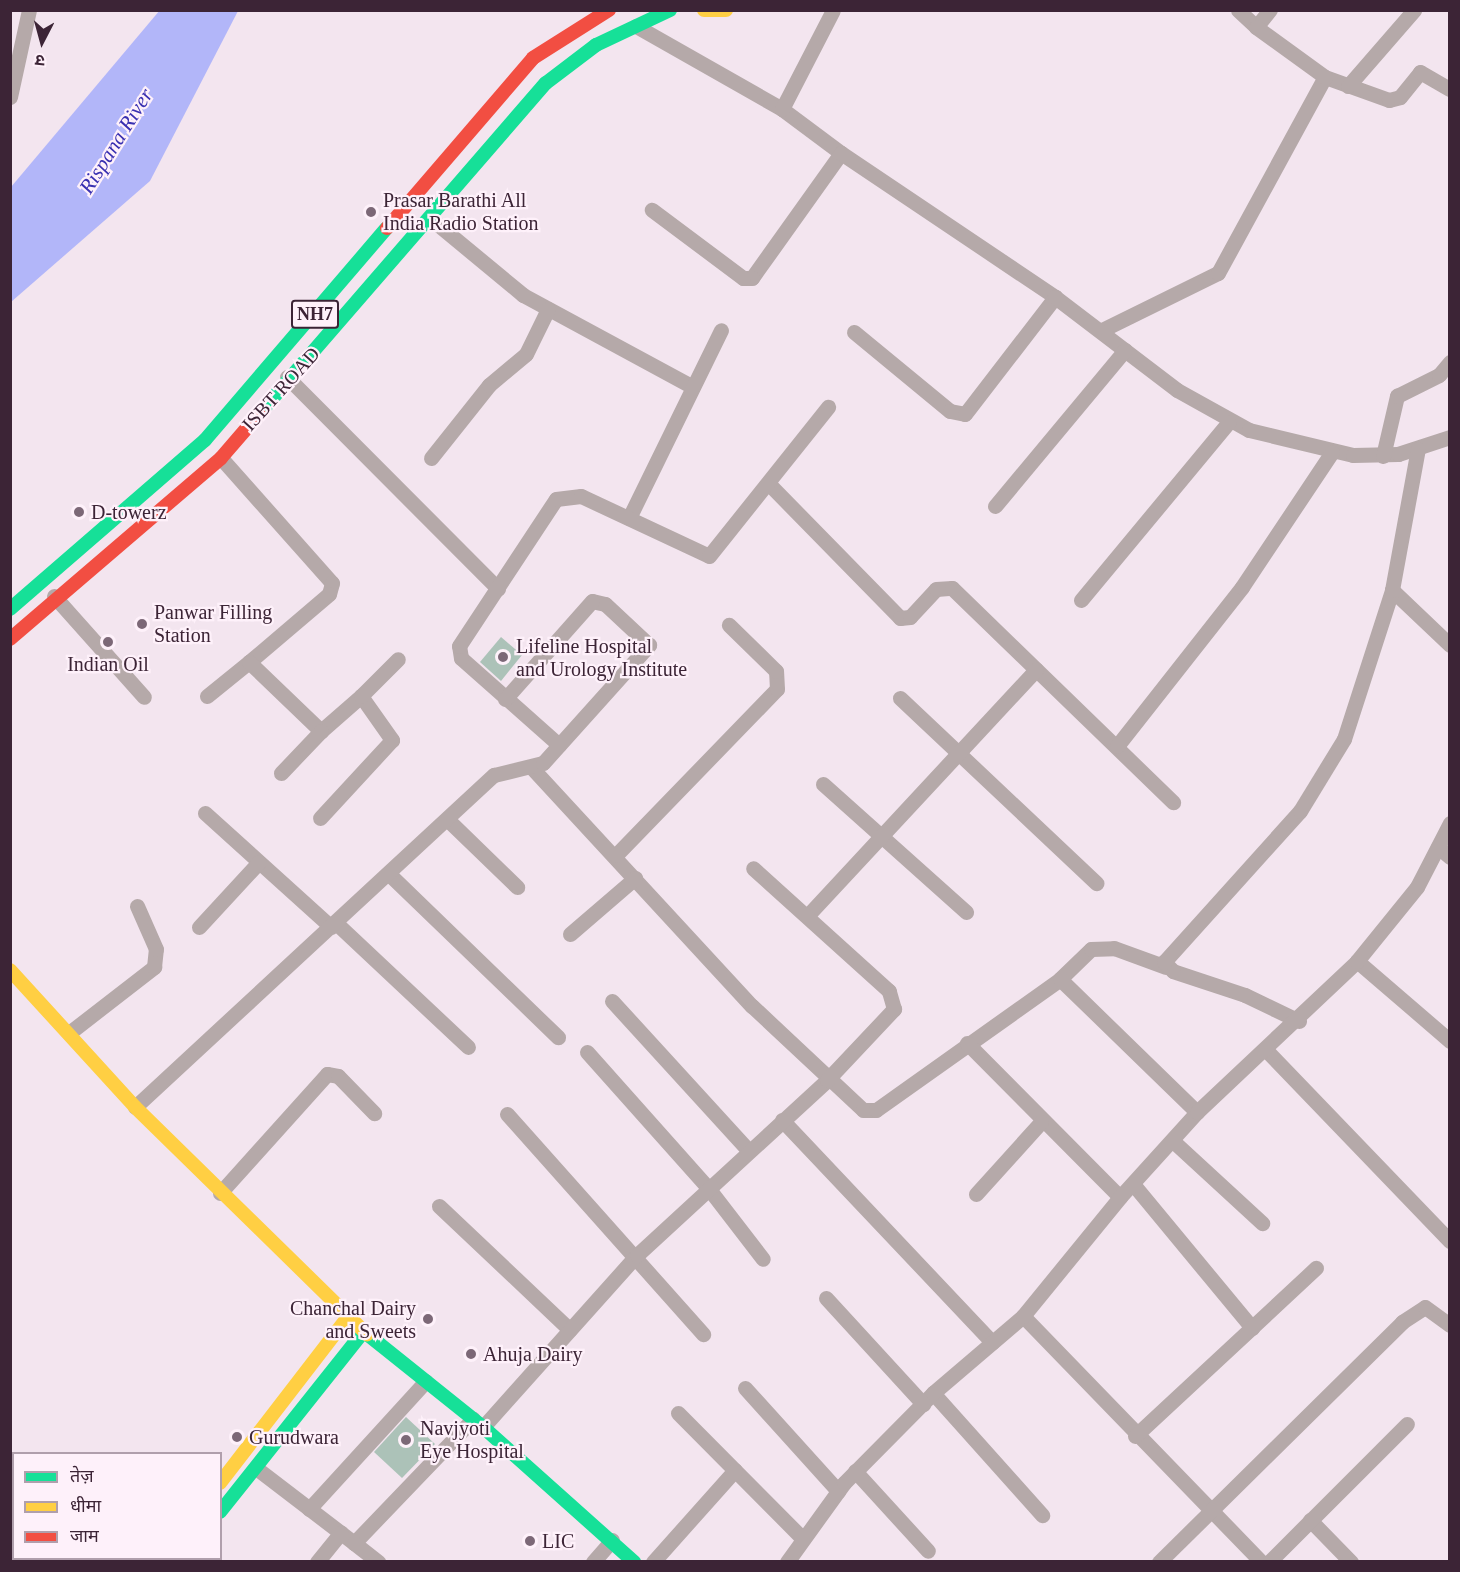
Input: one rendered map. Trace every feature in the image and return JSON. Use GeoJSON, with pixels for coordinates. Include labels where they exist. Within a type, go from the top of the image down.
{"type":"FeatureCollection","features":[{"type":"Feature","properties":{"kind":"main road","name":"NH7"},"geometry":{"type":"LineString","coordinates":[[10,609],[205,440],[532,58],[585,15],[609,10]]}},
{"type":"Feature","properties":{"kind":"main road","name":"ISBT ROAD"},"geometry":{"type":"LineString","coordinates":[[10,639],[221,458],[287,377],[430,218],[546,83],[596,45],[670,10]]}},
{"type":"Feature","properties":{"kind":"main road"},"geometry":{"type":"LineString","coordinates":[[704,10],[726,10]]}},
{"type":"Feature","properties":{"kind":"main road"},"geometry":{"type":"LineString","coordinates":[[10,970],[135,1107],[347,1318],[478,1423],[634,1562]]}},
{"type":"Feature","properties":{"kind":"main road"},"geometry":{"type":"LineString","coordinates":[[222,1480],[347,1318]]}},
{"type":"Feature","properties":{"kind":"main road"},"geometry":{"type":"LineString","coordinates":[[222,1509],[364,1331]]}},
{"type":"Feature","properties":{"kind":"street"},"geometry":{"type":"LineString","coordinates":[[10,97],[29,10]]}},
{"type":"Feature","properties":{"kind":"street"},"geometry":{"type":"LineString","coordinates":[[782,109],[833,10]]}},
{"type":"Feature","properties":{"kind":"street"},"geometry":{"type":"LineString","coordinates":[[1238,10],[1256,27],[1325,77],[1348,86],[1393,100],[1420,72],[1449,89]]}},
{"type":"Feature","properties":{"kind":"street"},"geometry":{"type":"LineString","coordinates":[[1256,27],[1270,10]]}},
{"type":"Feature","properties":{"kind":"street"},"geometry":{"type":"LineString","coordinates":[[1348,86],[1414,10]]}},
{"type":"Feature","properties":{"kind":"street"},"geometry":{"type":"LineString","coordinates":[[585,15],[596,45]]}},
{"type":"Feature","properties":{"kind":"street"},"geometry":{"type":"LineString","coordinates":[[636,26],[782,109],[841,153],[1055,297],[1102,330],[1125,350],[1229,422],[1332,452],[1383,456],[1418,449],[1449,437]]}},
{"type":"Feature","properties":{"kind":"street"},"geometry":{"type":"LineString","coordinates":[[1102,330],[1218,273],[1325,77]]}},
{"type":"Feature","properties":{"kind":"street"},"geometry":{"type":"LineString","coordinates":[[652,210],[743,278],[752,278],[841,153]]}},
{"type":"Feature","properties":{"kind":"street"},"geometry":{"type":"LineString","coordinates":[[430,218],[548,309],[693,387]]}},
{"type":"Feature","properties":{"kind":"street"},"geometry":{"type":"LineString","coordinates":[[854,332],[950,411],[965,414],[1055,297]]}},
{"type":"Feature","properties":{"kind":"street"},"geometry":{"type":"LineString","coordinates":[[431,458],[489,385],[526,354],[548,309]]}},
{"type":"Feature","properties":{"kind":"street"},"geometry":{"type":"LineString","coordinates":[[629,518],[721,330]]}},
{"type":"Feature","properties":{"kind":"street"},"geometry":{"type":"LineString","coordinates":[[995,506],[1125,350]]}},
{"type":"Feature","properties":{"kind":"street"},"geometry":{"type":"LineString","coordinates":[[1383,456],[1397,396],[1439,375],[1449,362]]}},
{"type":"Feature","properties":{"kind":"street"},"geometry":{"type":"LineString","coordinates":[[287,377],[498,589]]}},
{"type":"Feature","properties":{"kind":"street"},"geometry":{"type":"LineString","coordinates":[[559,745],[505,699],[459,652],[464,636],[562,494],[581,496],[709,556],[828,406]]}},
{"type":"Feature","properties":{"kind":"street"},"geometry":{"type":"LineString","coordinates":[[1081,600],[1229,422]]}},
{"type":"Feature","properties":{"kind":"street"},"geometry":{"type":"LineString","coordinates":[[1166,967],[1167,954],[1300,811],[1331,763],[1359,698],[1392,590],[1418,449]]}},
{"type":"Feature","properties":{"kind":"street"},"geometry":{"type":"LineString","coordinates":[[1117,746],[1242,587],[1332,452]]}},
{"type":"Feature","properties":{"kind":"street"},"geometry":{"type":"LineString","coordinates":[[207,696],[329,594],[332,583],[221,458]]}},
{"type":"Feature","properties":{"kind":"street"},"geometry":{"type":"LineString","coordinates":[[768,483],[900,618],[947,585],[1173,802]]}},
{"type":"Feature","properties":{"kind":"street"},"geometry":{"type":"LineString","coordinates":[[44,580],[57,601],[144,697]]}},
{"type":"Feature","properties":{"kind":"street"},"geometry":{"type":"LineString","coordinates":[[1392,590],[1449,645]]}},
{"type":"Feature","properties":{"kind":"street"},"geometry":{"type":"LineString","coordinates":[[135,1107],[449,821],[494,775],[532,768],[559,745],[649,645],[605,604],[586,605],[505,699]]}},
{"type":"Feature","properties":{"kind":"street"},"geometry":{"type":"LineString","coordinates":[[616,855],[777,689],[777,671],[729,625]]}},
{"type":"Feature","properties":{"kind":"street"},"geometry":{"type":"LineString","coordinates":[[281,773],[321,730],[361,696],[398,659]]}},
{"type":"Feature","properties":{"kind":"street"},"geometry":{"type":"LineString","coordinates":[[249,662],[321,730]]}},
{"type":"Feature","properties":{"kind":"street"},"geometry":{"type":"LineString","coordinates":[[808,915],[1036,670]]}},
{"type":"Feature","properties":{"kind":"street"},"geometry":{"type":"LineString","coordinates":[[320,818],[392,740],[361,696]]}},
{"type":"Feature","properties":{"kind":"street"},"geometry":{"type":"LineString","coordinates":[[900,698],[1096,883]]}},
{"type":"Feature","properties":{"kind":"street"},"geometry":{"type":"LineString","coordinates":[[532,768],[827,1080],[863,1110],[876,1110],[967,1043],[1060,979],[1098,946],[1245,995],[1299,1022]]}},
{"type":"Feature","properties":{"kind":"street"},"geometry":{"type":"LineString","coordinates":[[823,784],[880,838],[966,912]]}},
{"type":"Feature","properties":{"kind":"street"},"geometry":{"type":"LineString","coordinates":[[205,813],[468,1047]]}},
{"type":"Feature","properties":{"kind":"street"},"geometry":{"type":"LineString","coordinates":[[449,821],[517,887]]}},
{"type":"Feature","properties":{"kind":"street"},"geometry":{"type":"LineString","coordinates":[[787,1562],[855,1471],[928,1399],[1023,1316],[1120,1197],[1174,1142],[1197,1112],[1299,1022],[1357,961],[1444,852],[1449,823]]}},
{"type":"Feature","properties":{"kind":"street"},"geometry":{"type":"LineString","coordinates":[[200,927],[259,862]]}},
{"type":"Feature","properties":{"kind":"street"},"geometry":{"type":"LineString","coordinates":[[354,1543],[570,1330],[637,1255],[827,1080],[887,1021],[894,1000],[808,915],[753,868]]}},
{"type":"Feature","properties":{"kind":"street"},"geometry":{"type":"LineString","coordinates":[[389,874],[558,1037]]}},
{"type":"Feature","properties":{"kind":"street"},"geometry":{"type":"LineString","coordinates":[[570,934],[635,878]]}},
{"type":"Feature","properties":{"kind":"street"},"geometry":{"type":"LineString","coordinates":[[69,1034],[154,967],[156,949],[137,906]]}},
{"type":"Feature","properties":{"kind":"street"},"geometry":{"type":"LineString","coordinates":[[1357,961],[1449,1041]]}},
{"type":"Feature","properties":{"kind":"street"},"geometry":{"type":"LineString","coordinates":[[1060,979],[1197,1112]]}},
{"type":"Feature","properties":{"kind":"street"},"geometry":{"type":"LineString","coordinates":[[612,1001],[749,1151]]}},
{"type":"Feature","properties":{"kind":"street"},"geometry":{"type":"LineString","coordinates":[[967,1043],[1041,1122],[1120,1197]]}},
{"type":"Feature","properties":{"kind":"street"},"geometry":{"type":"LineString","coordinates":[[1266,1050],[1449,1241]]}},
{"type":"Feature","properties":{"kind":"street"},"geometry":{"type":"LineString","coordinates":[[586,1052],[709,1189],[763,1259]]}},
{"type":"Feature","properties":{"kind":"street"},"geometry":{"type":"LineString","coordinates":[[220,1193],[327,1074],[338,1076],[374,1113]]}},
{"type":"Feature","properties":{"kind":"street"},"geometry":{"type":"LineString","coordinates":[[507,1114],[637,1255],[703,1334]]}},
{"type":"Feature","properties":{"kind":"street"},"geometry":{"type":"LineString","coordinates":[[782,1120],[992,1342]]}},
{"type":"Feature","properties":{"kind":"street"},"geometry":{"type":"LineString","coordinates":[[976,1194],[1041,1122]]}},
{"type":"Feature","properties":{"kind":"street"},"geometry":{"type":"LineString","coordinates":[[1174,1142],[1262,1223]]}},
{"type":"Feature","properties":{"kind":"street"},"geometry":{"type":"LineString","coordinates":[[1133,1184],[1252,1328]]}},
{"type":"Feature","properties":{"kind":"street"},"geometry":{"type":"LineString","coordinates":[[440,1206],[570,1330]]}},
{"type":"Feature","properties":{"kind":"street"},"geometry":{"type":"LineString","coordinates":[[1135,1436],[1316,1268]]}},
{"type":"Feature","properties":{"kind":"street"},"geometry":{"type":"LineString","coordinates":[[826,1298],[1042,1515]]}},
{"type":"Feature","properties":{"kind":"street"},"geometry":{"type":"LineString","coordinates":[[1159,1562],[1209,1509],[1402,1322],[1425,1307],[1449,1325]]}},
{"type":"Feature","properties":{"kind":"street"},"geometry":{"type":"LineString","coordinates":[[1023,1316],[1135,1436],[1261,1562]]}},
{"type":"Feature","properties":{"kind":"street"},"geometry":{"type":"LineString","coordinates":[[309,1509],[426,1381]]}},
{"type":"Feature","properties":{"kind":"street"},"geometry":{"type":"LineString","coordinates":[[745,1388],[838,1491]]}},
{"type":"Feature","properties":{"kind":"street"},"geometry":{"type":"LineString","coordinates":[[678,1413],[803,1539]]}},
{"type":"Feature","properties":{"kind":"street"},"geometry":{"type":"LineString","coordinates":[[1269,1562],[1407,1424]]}},
{"type":"Feature","properties":{"kind":"street"},"geometry":{"type":"LineString","coordinates":[[255,1468],[378,1562]]}},
{"type":"Feature","properties":{"kind":"street"},"geometry":{"type":"LineString","coordinates":[[653,1562],[735,1470]]}},
{"type":"Feature","properties":{"kind":"street"},"geometry":{"type":"LineString","coordinates":[[855,1471],[928,1551]]}},
{"type":"Feature","properties":{"kind":"street"},"geometry":{"type":"LineString","coordinates":[[1310,1520],[1351,1562]]}},
{"type":"Feature","properties":{"kind":"street"},"geometry":{"type":"LineString","coordinates":[[317,1562],[341,1532]]}},
{"type":"Feature","properties":{"kind":"street"},"geometry":{"type":"LineString","coordinates":[[593,1562],[612,1540]]}},
{"type":"Feature","properties":{"kind":"water","name":"Rispana River"},"geometry":{"type":"Polygon","coordinates":[[[160,10],[238,11],[150,181],[11,302],[11,187],[160,10]]]}},
{"type":"Feature","properties":{"kind":"building"},"geometry":{"type":"Polygon","coordinates":[[[501,637],[522,655],[501,681],[480,662],[501,637]]]}},
{"type":"Feature","properties":{"kind":"building"},"geometry":{"type":"Polygon","coordinates":[[[406,1417],[435,1444],[402,1478],[374,1452],[406,1417]]]}},
{"type":"Feature","properties":{"kind":"traffic: fast"},"geometry":{"type":"LineString","coordinates":[[259,414],[546,83],[596,45],[670,10]]}},
{"type":"Feature","properties":{"kind":"traffic: fast"},"geometry":{"type":"LineString","coordinates":[[10,609],[205,440],[387,228]]}},
{"type":"Feature","properties":{"kind":"traffic: fast"},"geometry":{"type":"LineString","coordinates":[[222,1509],[364,1331]]}},
{"type":"Feature","properties":{"kind":"traffic: fast"},"geometry":{"type":"LineString","coordinates":[[367,1334],[483,1427],[634,1562]]}},
{"type":"Feature","properties":{"kind":"traffic: slow"},"geometry":{"type":"LineString","coordinates":[[704,10],[726,10]]}},
{"type":"Feature","properties":{"kind":"traffic: slow"},"geometry":{"type":"LineString","coordinates":[[10,970],[135,1107],[367,1334]]}},
{"type":"Feature","properties":{"kind":"traffic: slow"},"geometry":{"type":"LineString","coordinates":[[222,1480],[347,1318]]}},
{"type":"Feature","properties":{"kind":"traffic: jam"},"geometry":{"type":"LineString","coordinates":[[387,228],[533,58],[609,10]]}},
{"type":"Feature","properties":{"kind":"traffic: jam"},"geometry":{"type":"LineString","coordinates":[[10,639],[221,458],[259,414]]}},
{"type":"Feature","properties":{"kind":"place","name":"Prasar Barathi All India Radio Station"},"geometry":{"type":"Point","coordinates":[371,212]}},
{"type":"Feature","properties":{"kind":"place","name":"D-towerz"},"geometry":{"type":"Point","coordinates":[79,512]}},
{"type":"Feature","properties":{"kind":"place","name":"Panwar Filling Station"},"geometry":{"type":"Point","coordinates":[142,624]}},
{"type":"Feature","properties":{"kind":"place","name":"Indian Oil"},"geometry":{"type":"Point","coordinates":[108,642]}},
{"type":"Feature","properties":{"kind":"place","name":"Lifeline Hospital and Urology Institute"},"geometry":{"type":"Point","coordinates":[503,657]}},
{"type":"Feature","properties":{"kind":"place","name":"Chanchal Dairy and Sweets"},"geometry":{"type":"Point","coordinates":[428,1319]}},
{"type":"Feature","properties":{"kind":"place","name":"Ahuja Dairy"},"geometry":{"type":"Point","coordinates":[471,1354]}},
{"type":"Feature","properties":{"kind":"place","name":"Gurudwara"},"geometry":{"type":"Point","coordinates":[237,1437]}},
{"type":"Feature","properties":{"kind":"place","name":"Navjyoti Eye Hospital"},"geometry":{"type":"Point","coordinates":[406,1440]}},
{"type":"Feature","properties":{"kind":"place","name":"LIC"},"geometry":{"type":"Point","coordinates":[530,1541]}}]}
